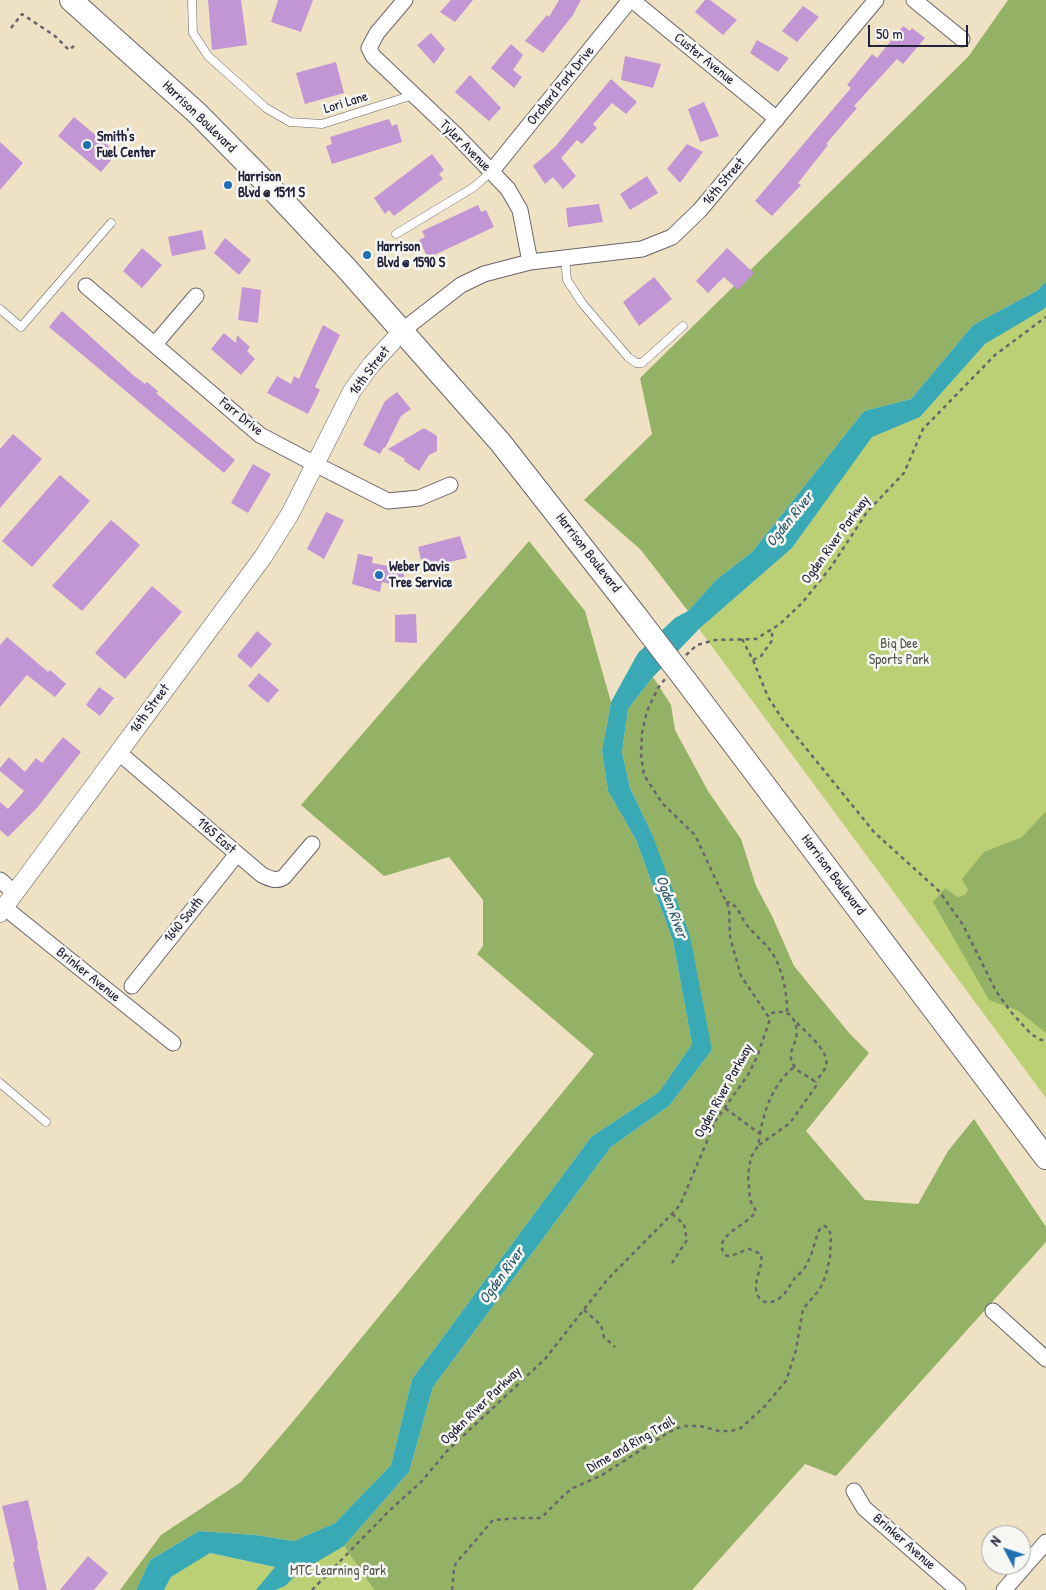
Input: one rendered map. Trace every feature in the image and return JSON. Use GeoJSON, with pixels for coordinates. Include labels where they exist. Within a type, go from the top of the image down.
{"type":"FeatureCollection","features":[{"type":"Feature","properties":{"kind":"main road","name":"Harrison Boulevard"},"geometry":{"type":"LineString","coordinates":[[70,0],[197,113],[272,189],[403,330],[519,464],[637,617],[678,677],[1046,1158]]}},
{"type":"Feature","properties":{"kind":"street","name":"Tyler Avenue"},"geometry":{"type":"LineString","coordinates":[[405,0],[377,34],[369,48],[373,56],[454,134],[508,190],[520,210],[530,262]]}},
{"type":"Feature","properties":{"kind":"street","name":"Custer Avenue"},"geometry":{"type":"LineString","coordinates":[[631,0],[777,118]]}},
{"type":"Feature","properties":{"kind":"street","name":"Orchard Park Drive"},"geometry":{"type":"LineString","coordinates":[[492,172],[631,0]]}},
{"type":"Feature","properties":{"kind":"street","name":"16th Street"},"geometry":{"type":"LineString","coordinates":[[2,910],[263,557],[290,514],[352,391],[370,365],[403,330],[461,285],[484,274],[530,262],[642,250],[672,237],[700,210],[876,0]]}},
{"type":"Feature","properties":{"kind":"street"},"geometry":{"type":"LineString","coordinates":[[914,0],[962,39]]}},
{"type":"Feature","properties":{"kind":"street","name":"Farr Drive"},"geometry":{"type":"LineString","coordinates":[[86,286],[260,434],[388,500],[419,498],[450,485]]}},
{"type":"Feature","properties":{"kind":"street"},"geometry":{"type":"LineString","coordinates":[[155,344],[196,296]]}},
{"type":"Feature","properties":{"kind":"street","name":"1165 East"},"geometry":{"type":"LineString","coordinates":[[118,752],[262,875],[273,880],[279,880],[284,877],[312,844]]}},
{"type":"Feature","properties":{"kind":"street","name":"1640 South"},"geometry":{"type":"LineString","coordinates":[[132,986],[237,854]]}},
{"type":"Feature","properties":{"kind":"street"},"geometry":{"type":"LineString","coordinates":[[0,880],[15,893]]}},
{"type":"Feature","properties":{"kind":"street","name":"Brinker Avenue"},"geometry":{"type":"LineString","coordinates":[[2,910],[173,1043]]}},
{"type":"Feature","properties":{"kind":"street"},"geometry":{"type":"LineString","coordinates":[[993,1311],[1046,1358]]}},
{"type":"Feature","properties":{"kind":"street","name":"Brinker Avenue"},"geometry":{"type":"LineString","coordinates":[[854,1491],[864,1508],[958,1590]]}},
{"type":"Feature","properties":{"kind":"street"},"geometry":{"type":"LineString","coordinates":[[1004,1590],[1046,1542]]}},
{"type":"Feature","properties":{"kind":"lane","name":"Lori Lane"},"geometry":{"type":"LineString","coordinates":[[192,0],[193,33],[208,56],[266,108],[290,122],[322,124],[413,95]]}},
{"type":"Feature","properties":{"kind":"lane"},"geometry":{"type":"LineString","coordinates":[[396,234],[474,186],[492,172]]}},
{"type":"Feature","properties":{"kind":"lane"},"geometry":{"type":"LineString","coordinates":[[0,309],[21,327],[111,223]]}},
{"type":"Feature","properties":{"kind":"lane"},"geometry":{"type":"LineString","coordinates":[[565,258],[567,280],[582,303],[628,357],[636,363],[642,363],[683,326]]}},
{"type":"Feature","properties":{"kind":"lane"},"geometry":{"type":"LineString","coordinates":[[0,1083],[46,1122]]}},
{"type":"Feature","properties":{"kind":"path"},"geometry":{"type":"LineString","coordinates":[[11,28],[22,14],[55,36],[69,50],[74,46]]}},
{"type":"Feature","properties":{"kind":"path","name":"Ogden River Parkway"},"geometry":{"type":"LineString","coordinates":[[681,659],[697,646],[715,640],[756,639],[780,624],[802,603],[831,567],[867,512],[904,473],[923,429],[995,355],[1046,317]]}},
{"type":"Feature","properties":{"kind":"path"},"geometry":{"type":"LineString","coordinates":[[754,660],[762,656],[773,639],[770,629]]}},
{"type":"Feature","properties":{"kind":"path"},"geometry":{"type":"LineString","coordinates":[[742,639],[754,660],[768,697],[783,720],[874,832],[939,891],[963,925],[996,991],[1011,1012],[1031,1034],[1041,1040],[1046,1040]]}},
{"type":"Feature","properties":{"kind":"path"},"geometry":{"type":"LineString","coordinates":[[678,677],[658,688],[647,711],[642,733],[641,755],[644,775],[662,803],[695,835],[729,908],[730,937],[741,976],[767,1015],[777,1011],[787,1014],[822,1049],[826,1058],[826,1065],[815,1082],[816,1086],[813,1093],[805,1100],[790,1123],[758,1146]]}},
{"type":"Feature","properties":{"kind":"path"},"geometry":{"type":"LineString","coordinates":[[726,903],[730,902],[739,909],[746,924],[770,950],[777,963],[785,990],[787,1014]]}},
{"type":"Feature","properties":{"kind":"path","name":"Ogden River Parkway"},"geometry":{"type":"LineString","coordinates":[[312,1590],[420,1482],[447,1451],[545,1359],[607,1280],[680,1205],[716,1120],[748,1074],[757,1057],[770,1019],[767,1015]]}},
{"type":"Feature","properties":{"kind":"path"},"geometry":{"type":"LineString","coordinates":[[796,1023],[796,1038],[790,1056],[794,1067],[815,1082]]}},
{"type":"Feature","properties":{"kind":"path","name":"Dime and Ring Trail"},"geometry":{"type":"LineString","coordinates":[[452,1590],[456,1563],[493,1520],[541,1518],[573,1488],[602,1475],[658,1438],[683,1426],[700,1426],[719,1431],[731,1431],[741,1428],[765,1406],[786,1381],[796,1350],[803,1309],[820,1290],[826,1275],[830,1257],[831,1235],[828,1228],[825,1226],[821,1227],[816,1235],[807,1264],[783,1295],[773,1302],[765,1303],[761,1301],[757,1294],[756,1285],[762,1259],[761,1254],[749,1249],[732,1256],[727,1256],[724,1254],[722,1246],[726,1235],[754,1216],[756,1211],[750,1200],[748,1176],[751,1157],[758,1146],[762,1118],[770,1097],[786,1073],[794,1067]]}},
{"type":"Feature","properties":{"kind":"path"},"geometry":{"type":"LineString","coordinates":[[725,1108],[760,1134]]}},
{"type":"Feature","properties":{"kind":"path"},"geometry":{"type":"LineString","coordinates":[[672,1214],[684,1224],[687,1240],[672,1263]]}},
{"type":"Feature","properties":{"kind":"path"},"geometry":{"type":"LineString","coordinates":[[584,1310],[601,1326],[604,1337],[615,1348]]}},
{"type":"Feature","properties":{"kind":"green space"},"geometry":{"type":"Polygon","coordinates":[[[1008,0],[1046,0],[1046,281],[1038,290],[973,325],[911,399],[864,411],[752,552],[716,580],[688,611],[641,550],[584,500],[652,434],[640,378],[968,57],[1008,0]]]}},
{"type":"Feature","properties":{"kind":"green space","name":"Big Dee Sports Park"},"geometry":{"type":"Polygon","coordinates":[[[1046,307],[1046,1098],[699,629],[792,548],[872,436],[920,417],[985,344],[1046,307]]]}},
{"type":"Feature","properties":{"kind":"green space"},"geometry":{"type":"Polygon","coordinates":[[[529,541],[585,611],[611,702],[602,751],[608,791],[636,840],[673,941],[692,1044],[659,1092],[591,1137],[412,1379],[391,1465],[335,1523],[294,1541],[255,1535],[199,1531],[150,1560],[136,1590],[120,1590],[161,1535],[241,1482],[290,1425],[594,1054],[477,954],[483,946],[483,900],[449,857],[384,876],[301,805],[529,541]]]}},
{"type":"Feature","properties":{"kind":"green space"},"geometry":{"type":"Polygon","coordinates":[[[653,677],[671,705],[675,730],[708,791],[741,839],[756,886],[772,916],[794,966],[850,1034],[869,1053],[806,1131],[865,1200],[918,1204],[948,1151],[974,1119],[1046,1227],[1046,1242],[836,1476],[805,1464],[692,1590],[374,1590],[344,1546],[409,1472],[433,1387],[611,1147],[669,1106],[712,1050],[652,834],[630,788],[622,752],[628,709],[653,677]]]}},
{"type":"Feature","properties":{"kind":"green space"},"geometry":{"type":"Polygon","coordinates":[[[1046,811],[1046,1033],[1017,1010],[989,1000],[933,902],[945,888],[958,897],[965,895],[968,890],[962,879],[984,852],[1022,837],[1046,811]]]}},
{"type":"Feature","properties":{"kind":"green space","name":"MTC Learning Park"},"geometry":{"type":"Polygon","coordinates":[[[344,1546],[374,1590],[164,1590],[171,1577],[209,1553],[298,1572],[344,1546]]]}},
{"type":"Feature","properties":{"kind":"water","name":"Ogden River"},"geometry":{"type":"Polygon","coordinates":[[[1046,281],[1046,307],[985,344],[920,417],[872,437],[792,548],[699,629],[653,677],[628,709],[622,752],[630,788],[652,834],[690,936],[712,1050],[669,1106],[611,1147],[433,1387],[409,1472],[344,1546],[298,1573],[285,1586],[275,1590],[256,1590],[275,1567],[210,1553],[171,1577],[164,1590],[136,1590],[150,1560],[199,1531],[255,1535],[294,1541],[335,1523],[391,1465],[412,1379],[591,1137],[659,1092],[692,1044],[673,941],[636,840],[608,791],[602,751],[611,702],[638,653],[675,618],[688,611],[716,580],[752,552],[864,411],[911,399],[973,325],[1038,290],[1046,281]]]}},
{"type":"Feature","properties":{"kind":"building"},"geometry":{"type":"Polygon","coordinates":[[[208,0],[241,0],[247,45],[212,50],[208,0]]]}},
{"type":"Feature","properties":{"kind":"building"},"geometry":{"type":"Polygon","coordinates":[[[278,0],[313,0],[301,32],[271,22],[278,0]]]}},
{"type":"Feature","properties":{"kind":"building"},"geometry":{"type":"Polygon","coordinates":[[[451,0],[473,0],[455,22],[440,12],[451,0]]]}},
{"type":"Feature","properties":{"kind":"building"},"geometry":{"type":"Polygon","coordinates":[[[559,0],[581,0],[573,15],[543,53],[525,41],[547,15],[549,17],[559,0]]]}},
{"type":"Feature","properties":{"kind":"building"},"geometry":{"type":"Polygon","coordinates":[[[705,0],[710,0],[737,20],[723,35],[695,12],[705,0]]]}},
{"type":"Feature","properties":{"kind":"building"},"geometry":{"type":"Polygon","coordinates":[[[803,6],[819,17],[797,42],[782,31],[803,6]]]}},
{"type":"Feature","properties":{"kind":"building"},"geometry":{"type":"Polygon","coordinates":[[[903,26],[910,31],[912,28],[925,38],[903,64],[897,59],[854,106],[857,108],[826,144],[828,145],[798,183],[801,185],[772,216],[755,201],[851,88],[847,85],[872,54],[877,58],[903,26]]]}},
{"type":"Feature","properties":{"kind":"building"},"geometry":{"type":"Polygon","coordinates":[[[431,33],[445,49],[434,64],[417,45],[431,33]]]}},
{"type":"Feature","properties":{"kind":"building"},"geometry":{"type":"Polygon","coordinates":[[[757,40],[789,58],[778,72],[750,53],[757,40]]]}},
{"type":"Feature","properties":{"kind":"building"},"geometry":{"type":"Polygon","coordinates":[[[511,44],[523,55],[513,70],[522,77],[514,88],[491,68],[511,44]]]}},
{"type":"Feature","properties":{"kind":"building"},"geometry":{"type":"Polygon","coordinates":[[[625,56],[661,64],[653,88],[621,80],[625,56]]]}},
{"type":"Feature","properties":{"kind":"building"},"geometry":{"type":"Polygon","coordinates":[[[336,62],[344,93],[305,104],[296,73],[336,62]]]}},
{"type":"Feature","properties":{"kind":"building"},"geometry":{"type":"Polygon","coordinates":[[[470,75],[501,108],[489,121],[455,92],[470,75]]]}},
{"type":"Feature","properties":{"kind":"building"},"geometry":{"type":"Polygon","coordinates":[[[611,79],[637,102],[626,114],[612,103],[593,124],[597,128],[582,144],[577,140],[561,158],[576,176],[563,189],[553,177],[545,184],[533,166],[555,147],[611,79]]]}},
{"type":"Feature","properties":{"kind":"building"},"geometry":{"type":"Polygon","coordinates":[[[704,102],[719,136],[700,142],[688,109],[704,102]]]}},
{"type":"Feature","properties":{"kind":"building","name":"Smith's Fuel Center"},"geometry":{"type":"Polygon","coordinates":[[[74,117],[117,153],[101,172],[58,136],[74,117]]]}},
{"type":"Feature","properties":{"kind":"building"},"geometry":{"type":"Polygon","coordinates":[[[389,119],[392,126],[397,124],[402,142],[332,164],[326,146],[332,144],[330,137],[389,119]]]}},
{"type":"Feature","properties":{"kind":"building"},"geometry":{"type":"Polygon","coordinates":[[[0,142],[23,163],[0,190],[0,142]]]}},
{"type":"Feature","properties":{"kind":"building"},"geometry":{"type":"Polygon","coordinates":[[[687,144],[703,152],[680,183],[667,169],[687,144]]]}},
{"type":"Feature","properties":{"kind":"building"},"geometry":{"type":"Polygon","coordinates":[[[432,154],[444,170],[439,174],[443,179],[394,216],[389,210],[385,214],[374,198],[432,154]]]}},
{"type":"Feature","properties":{"kind":"building"},"geometry":{"type":"Polygon","coordinates":[[[647,176],[658,193],[630,210],[620,194],[647,176]]]}},
{"type":"Feature","properties":{"kind":"building"},"geometry":{"type":"Polygon","coordinates":[[[599,204],[603,222],[568,227],[566,208],[599,204]]]}},
{"type":"Feature","properties":{"kind":"building"},"geometry":{"type":"Polygon","coordinates":[[[478,205],[481,212],[486,210],[494,227],[428,258],[419,240],[425,237],[422,231],[478,205]]]}},
{"type":"Feature","properties":{"kind":"building"},"geometry":{"type":"Polygon","coordinates":[[[202,230],[206,249],[172,256],[168,237],[202,230]]]}},
{"type":"Feature","properties":{"kind":"building"},"geometry":{"type":"Polygon","coordinates":[[[225,238],[251,260],[239,275],[214,253],[225,238]]]}},
{"type":"Feature","properties":{"kind":"building"},"geometry":{"type":"Polygon","coordinates":[[[142,248],[162,265],[142,288],[123,271],[142,248]]]}},
{"type":"Feature","properties":{"kind":"building"},"geometry":{"type":"Polygon","coordinates":[[[727,248],[754,273],[738,290],[724,277],[708,293],[696,281],[727,248]]]}},
{"type":"Feature","properties":{"kind":"building"},"geometry":{"type":"Polygon","coordinates":[[[654,277],[672,299],[639,326],[623,302],[654,277]]]}},
{"type":"Feature","properties":{"kind":"building"},"geometry":{"type":"Polygon","coordinates":[[[242,287],[261,290],[258,323],[238,320],[242,287]]]}},
{"type":"Feature","properties":{"kind":"building"},"geometry":{"type":"Polygon","coordinates":[[[62,311],[133,375],[145,384],[147,382],[158,391],[156,393],[235,460],[224,473],[49,327],[62,311]]]}},
{"type":"Feature","properties":{"kind":"building"},"geometry":{"type":"Polygon","coordinates":[[[323,325],[340,335],[315,387],[320,390],[308,414],[267,393],[277,376],[291,384],[294,376],[299,379],[323,325]]]}},
{"type":"Feature","properties":{"kind":"building"},"geometry":{"type":"Polygon","coordinates":[[[224,333],[236,343],[237,335],[250,347],[247,351],[255,359],[241,375],[211,349],[224,333]]]}},
{"type":"Feature","properties":{"kind":"building"},"geometry":{"type":"Polygon","coordinates":[[[397,392],[411,409],[401,416],[380,454],[363,445],[385,401],[397,392]]]}},
{"type":"Feature","properties":{"kind":"building"},"geometry":{"type":"Polygon","coordinates":[[[424,428],[437,436],[437,451],[429,455],[419,471],[404,461],[405,459],[388,449],[424,428]]]}},
{"type":"Feature","properties":{"kind":"building"},"geometry":{"type":"Polygon","coordinates":[[[13,434],[42,459],[0,508],[0,449],[13,434]]]}},
{"type":"Feature","properties":{"kind":"building"},"geometry":{"type":"Polygon","coordinates":[[[253,464],[271,474],[248,513],[231,503],[253,464]]]}},
{"type":"Feature","properties":{"kind":"building"},"geometry":{"type":"Polygon","coordinates":[[[60,475],[90,501],[32,567],[2,541],[60,475]]]}},
{"type":"Feature","properties":{"kind":"building"},"geometry":{"type":"Polygon","coordinates":[[[326,512],[344,520],[324,559],[307,549],[326,512]]]}},
{"type":"Feature","properties":{"kind":"building"},"geometry":{"type":"Polygon","coordinates":[[[111,520],[140,545],[82,611],[52,586],[111,520]]]}},
{"type":"Feature","properties":{"kind":"building"},"geometry":{"type":"Polygon","coordinates":[[[460,536],[467,558],[423,568],[418,547],[460,536]]]}},
{"type":"Feature","properties":{"kind":"building","name":"Weber Davis Tree Service"},"geometry":{"type":"Polygon","coordinates":[[[358,554],[373,557],[372,563],[405,569],[402,587],[382,582],[380,592],[352,584],[358,554]]]}},
{"type":"Feature","properties":{"kind":"building"},"geometry":{"type":"Polygon","coordinates":[[[152,586],[182,612],[125,679],[95,653],[152,586]]]}},
{"type":"Feature","properties":{"kind":"building"},"geometry":{"type":"Polygon","coordinates":[[[416,614],[417,643],[395,642],[395,615],[416,614]]]}},
{"type":"Feature","properties":{"kind":"building"},"geometry":{"type":"Polygon","coordinates":[[[257,631],[272,644],[251,668],[237,656],[257,631]]]}},
{"type":"Feature","properties":{"kind":"building"},"geometry":{"type":"Polygon","coordinates":[[[7,637],[48,672],[50,670],[66,684],[55,697],[27,675],[0,707],[0,645],[7,637]]]}},
{"type":"Feature","properties":{"kind":"building"},"geometry":{"type":"Polygon","coordinates":[[[259,673],[279,690],[268,703],[248,686],[259,673]]]}},
{"type":"Feature","properties":{"kind":"building"},"geometry":{"type":"Polygon","coordinates":[[[99,687],[114,698],[100,716],[86,705],[99,687]]]}},
{"type":"Feature","properties":{"kind":"building"},"geometry":{"type":"Polygon","coordinates":[[[63,737],[81,752],[37,808],[8,837],[0,830],[0,802],[8,809],[24,791],[0,771],[0,768],[9,757],[25,772],[36,758],[42,763],[63,737]]]}},
{"type":"Feature","properties":{"kind":"building"},"geometry":{"type":"Polygon","coordinates":[[[28,1500],[47,1590],[19,1590],[13,1562],[15,1562],[2,1506],[28,1500]]]}},
{"type":"Feature","properties":{"kind":"building"},"geometry":{"type":"Polygon","coordinates":[[[88,1556],[108,1573],[94,1590],[60,1590],[88,1556]]]}},
{"type":"Feature","properties":{"kind":"place","name":"Smith's Fuel Center"},"geometry":{"type":"Point","coordinates":[87,145]}},
{"type":"Feature","properties":{"kind":"place","name":"Harrison Blvd @ 1511 S"},"geometry":{"type":"Point","coordinates":[228,185]}},
{"type":"Feature","properties":{"kind":"place","name":"Harrison Blvd @ 1590 S"},"geometry":{"type":"Point","coordinates":[367,255]}},
{"type":"Feature","properties":{"kind":"place","name":"Weber Davis Tree Service"},"geometry":{"type":"Point","coordinates":[379,575]}}]}
